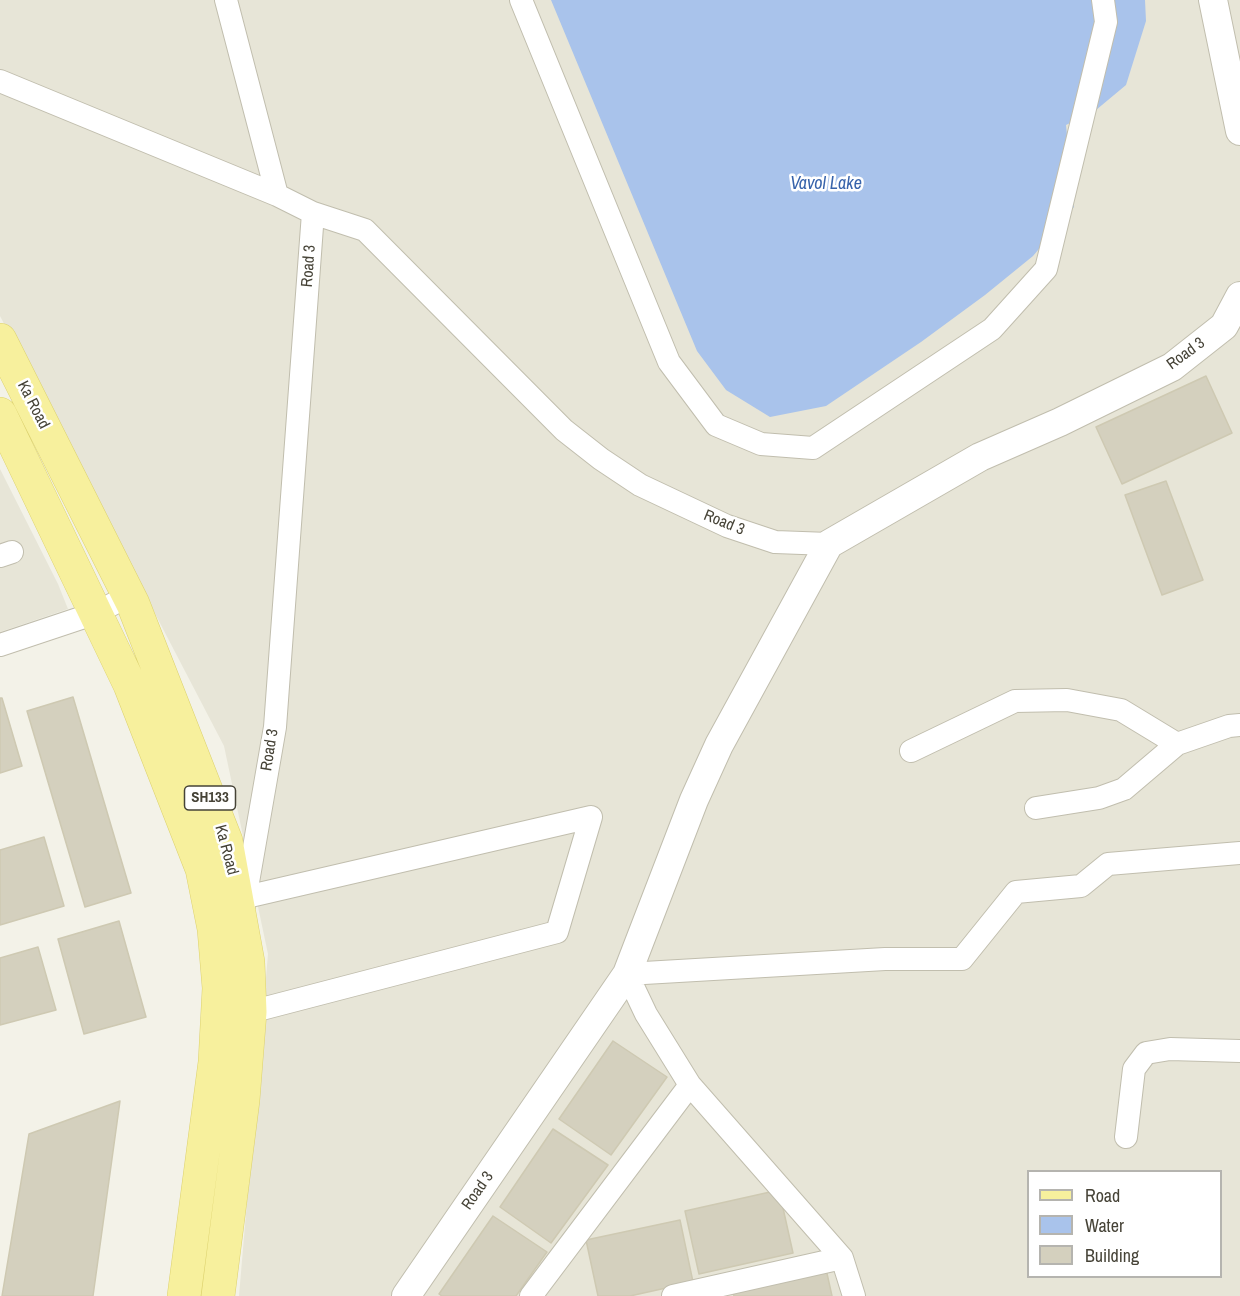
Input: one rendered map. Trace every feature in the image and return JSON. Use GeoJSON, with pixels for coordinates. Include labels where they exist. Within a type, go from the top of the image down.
{"type":"FeatureCollection","features":[{"type":"Feature","properties":{"kind":"main road","name":"Ka Road"},"geometry":{"type":"LineString","coordinates":[[0,340],[128,596],[226,842],[234,914],[248,962],[250,1011],[243,1100],[218,1296]]}},
{"type":"Feature","properties":{"kind":"main road","name":"Ka Road"},"geometry":{"type":"LineString","coordinates":[[0,414],[130,685],[202,869],[234,914],[219,988],[215,1062],[184,1296]]}},
{"type":"Feature","properties":{"kind":"main road"},"geometry":{"type":"LineString","coordinates":[[188,832],[219,822]]}},
{"type":"Feature","properties":{"kind":"street"},"geometry":{"type":"LineString","coordinates":[[226,0],[277,195]]}},
{"type":"Feature","properties":{"kind":"street"},"geometry":{"type":"LineString","coordinates":[[521,0],[669,362],[716,425],[761,444],[813,448],[992,329],[1046,269],[1106,22],[1103,0]]}},
{"type":"Feature","properties":{"kind":"street"},"geometry":{"type":"LineString","coordinates":[[1213,0],[1240,131]]}},
{"type":"Feature","properties":{"kind":"street"},"geometry":{"type":"LineString","coordinates":[[0,81],[277,195],[313,213]]}},
{"type":"Feature","properties":{"kind":"street","name":"Road 3"},"geometry":{"type":"LineString","coordinates":[[234,914],[274,727],[313,213],[365,230],[564,430],[601,459],[640,485],[727,526],[775,542],[829,544]]}},
{"type":"Feature","properties":{"kind":"street","name":"Road 3"},"geometry":{"type":"LineString","coordinates":[[406,1296],[627,974],[694,800],[719,745],[829,544],[980,457],[1060,422],[1172,367],[1224,326],[1240,296]]}},
{"type":"Feature","properties":{"kind":"street"},"geometry":{"type":"LineString","coordinates":[[0,645],[96,613],[128,596]]}},
{"type":"Feature","properties":{"kind":"street"},"geometry":{"type":"LineString","coordinates":[[911,751],[1015,701],[1067,700],[1121,710],[1177,744]]}},
{"type":"Feature","properties":{"kind":"street"},"geometry":{"type":"LineString","coordinates":[[1036,808],[1100,798],[1125,789],[1177,744],[1229,726],[1240,725]]}},
{"type":"Feature","properties":{"kind":"street"},"geometry":{"type":"LineString","coordinates":[[234,914],[591,818],[557,932],[250,1011]]}},
{"type":"Feature","properties":{"kind":"street"},"geometry":{"type":"LineString","coordinates":[[854,1296],[842,1258],[690,1085],[646,1014],[627,974],[885,959],[962,959],[1016,892],[1082,886],[1108,864],[1240,853]]}},
{"type":"Feature","properties":{"kind":"street"},"geometry":{"type":"LineString","coordinates":[[1126,1137],[1134,1069],[1146,1053],[1170,1049],[1240,1051]]}},
{"type":"Feature","properties":{"kind":"street"},"geometry":{"type":"LineString","coordinates":[[531,1296],[690,1085]]}},
{"type":"Feature","properties":{"kind":"street"},"geometry":{"type":"LineString","coordinates":[[672,1296],[842,1258]]}},
{"type":"Feature","properties":{"kind":"shaded area"},"geometry":{"type":"Polygon","coordinates":[[[0,0],[1240,0],[1240,1296],[239,1296],[268,954],[224,746],[0,316],[0,0]]]}},
{"type":"Feature","properties":{"kind":"shaded area"},"geometry":{"type":"Polygon","coordinates":[[[0,469],[58,584],[68,609],[0,632],[0,469]]]}},
{"type":"Feature","properties":{"kind":"water","name":"Vavol Lake"},"geometry":{"type":"Polygon","coordinates":[[[551,0],[1145,0],[1146,21],[1126,85],[1096,110],[1066,125],[1074,207],[1033,256],[921,342],[826,406],[770,417],[726,390],[697,351],[551,0]]]}},
{"type":"Feature","properties":{"kind":"building"},"geometry":{"type":"Polygon","coordinates":[[[1206,376],[1232,433],[1122,484],[1096,427],[1206,376]]]}},
{"type":"Feature","properties":{"kind":"building"},"geometry":{"type":"Polygon","coordinates":[[[1166,481],[1203,580],[1162,595],[1125,495],[1166,481]]]}},
{"type":"Feature","properties":{"kind":"building"},"geometry":{"type":"Polygon","coordinates":[[[73,697],[131,893],[85,907],[27,711],[73,697]]]}},
{"type":"Feature","properties":{"kind":"building"},"geometry":{"type":"Polygon","coordinates":[[[0,698],[2,698],[22,766],[0,773],[0,698]]]}},
{"type":"Feature","properties":{"kind":"building"},"geometry":{"type":"Polygon","coordinates":[[[44,837],[64,906],[0,925],[0,850],[44,837]]]}},
{"type":"Feature","properties":{"kind":"building"},"geometry":{"type":"Polygon","coordinates":[[[119,921],[146,1017],[84,1034],[58,939],[119,921]]]}},
{"type":"Feature","properties":{"kind":"building"},"geometry":{"type":"Polygon","coordinates":[[[38,947],[56,1010],[0,1025],[0,958],[38,947]]]}},
{"type":"Feature","properties":{"kind":"building"},"geometry":{"type":"Polygon","coordinates":[[[613,1041],[667,1077],[611,1155],[559,1119],[613,1041]]]}},
{"type":"Feature","properties":{"kind":"building"},"geometry":{"type":"Polygon","coordinates":[[[120,1101],[93,1296],[2,1296],[29,1134],[120,1101]]]}},
{"type":"Feature","properties":{"kind":"building"},"geometry":{"type":"Polygon","coordinates":[[[553,1129],[608,1165],[551,1243],[500,1207],[553,1129]]]}},
{"type":"Feature","properties":{"kind":"building"},"geometry":{"type":"Polygon","coordinates":[[[779,1190],[793,1253],[699,1274],[685,1211],[779,1190]]]}},
{"type":"Feature","properties":{"kind":"building"},"geometry":{"type":"Polygon","coordinates":[[[493,1216],[547,1252],[516,1296],[442,1296],[439,1294],[493,1216]]]}},
{"type":"Feature","properties":{"kind":"building"},"geometry":{"type":"Polygon","coordinates":[[[680,1220],[693,1282],[630,1296],[598,1296],[586,1240],[680,1220]]]}},
{"type":"Feature","properties":{"kind":"building"},"geometry":{"type":"Polygon","coordinates":[[[826,1269],[832,1296],[734,1296],[732,1290],[826,1269]]]}}]}
